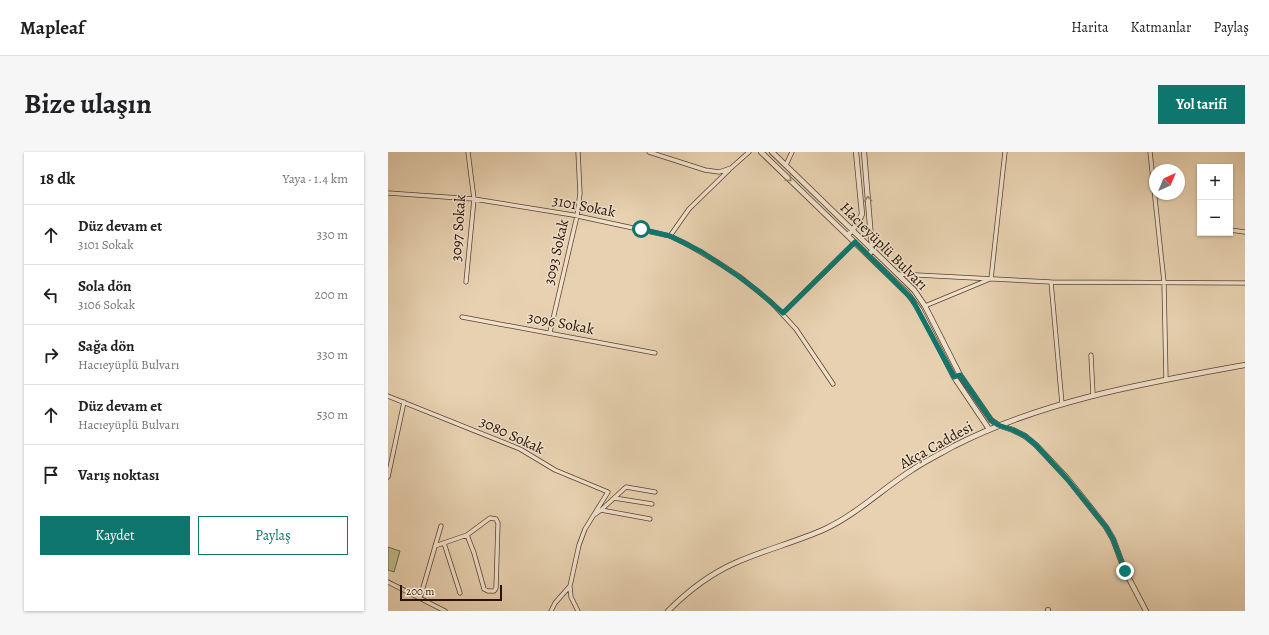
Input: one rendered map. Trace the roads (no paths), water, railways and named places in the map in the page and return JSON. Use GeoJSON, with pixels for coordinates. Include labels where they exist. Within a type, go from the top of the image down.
{"type":"FeatureCollection","features":[{"type":"Feature","properties":{"kind":"street","name":"3097 Sokak"},"geometry":{"type":"LineString","coordinates":[[466,282],[474,199],[468,152]]}},
{"type":"Feature","properties":{"kind":"street","name":"3093 Sokak"},"geometry":{"type":"LineString","coordinates":[[550,332],[577,216],[580,193],[578,152]]}},
{"type":"Feature","properties":{"kind":"street"},"geometry":{"type":"LineString","coordinates":[[649,152],[704,170],[719,172],[731,168]]}},
{"type":"Feature","properties":{"kind":"street"},"geometry":{"type":"LineString","coordinates":[[670,236],[693,204],[750,152]]}},
{"type":"Feature","properties":{"kind":"street","name":"Hacıeyüplü Bulvarı"},"geometry":{"type":"LineString","coordinates":[[761,152],[848,235],[912,299],[954,377],[989,429]]}},
{"type":"Feature","properties":{"kind":"street","name":"Hacıeyüplü Bulvarı"},"geometry":{"type":"LineString","coordinates":[[772,152],[914,290],[960,375],[986,414],[998,425],[1025,436],[1036,445],[1068,480],[1099,518],[1113,539],[1125,571],[1146,611]]}},
{"type":"Feature","properties":{"kind":"street"},"geometry":{"type":"LineString","coordinates":[[786,165],[792,152]]}},
{"type":"Feature","properties":{"kind":"street"},"geometry":{"type":"LineString","coordinates":[[848,235],[858,223],[862,214],[856,152]]}},
{"type":"Feature","properties":{"kind":"street"},"geometry":{"type":"LineString","coordinates":[[864,152],[873,250],[868,255]]}},
{"type":"Feature","properties":{"kind":"street"},"geometry":{"type":"LineString","coordinates":[[991,279],[1004,152]]}},
{"type":"Feature","properties":{"kind":"street"},"geometry":{"type":"LineString","coordinates":[[1150,152],[1164,282],[1166,379]]}},
{"type":"Feature","properties":{"kind":"street","name":"3101 Sokak"},"geometry":{"type":"LineString","coordinates":[[388,193],[474,199],[577,216],[670,236],[695,249],[738,276],[783,313],[809,347],[833,384]]}},
{"type":"Feature","properties":{"kind":"street"},"geometry":{"type":"LineString","coordinates":[[1233,230],[1245,232]]}},
{"type":"Feature","properties":{"kind":"street"},"geometry":{"type":"LineString","coordinates":[[783,313],[855,242]]}},
{"type":"Feature","properties":{"kind":"street"},"geometry":{"type":"LineString","coordinates":[[898,274],[1051,282],[1245,283]]}},
{"type":"Feature","properties":{"kind":"street"},"geometry":{"type":"LineString","coordinates":[[924,306],[991,279]]}},
{"type":"Feature","properties":{"kind":"street"},"geometry":{"type":"LineString","coordinates":[[1051,282],[1062,404]]}},
{"type":"Feature","properties":{"kind":"street","name":"3096 Sokak"},"geometry":{"type":"LineString","coordinates":[[462,317],[550,332],[655,353]]}},
{"type":"Feature","properties":{"kind":"street"},"geometry":{"type":"LineString","coordinates":[[1091,355],[1094,395]]}},
{"type":"Feature","properties":{"kind":"street","name":"Akça Caddesi"},"geometry":{"type":"LineString","coordinates":[[668,611],[696,586],[719,571],[747,558],[830,526],[857,510],[911,470],[952,447],[998,425],[1094,395],[1166,379],[1245,365]]}},
{"type":"Feature","properties":{"kind":"street"},"geometry":{"type":"LineString","coordinates":[[954,377],[960,375]]}},
{"type":"Feature","properties":{"kind":"street","name":"3080 Sokak"},"geometry":{"type":"LineString","coordinates":[[388,396],[520,449],[555,470],[608,492],[593,515]]}},
{"type":"Feature","properties":{"kind":"street"},"geometry":{"type":"LineString","coordinates":[[388,477],[388,471],[404,402]]}},
{"type":"Feature","properties":{"kind":"street"},"geometry":{"type":"LineString","coordinates":[[578,611],[571,597],[570,586],[579,545],[585,529],[593,515],[601,510],[626,487],[655,492]]}},
{"type":"Feature","properties":{"kind":"street"},"geometry":{"type":"LineString","coordinates":[[614,498],[652,504]]}},
{"type":"Feature","properties":{"kind":"street"},"geometry":{"type":"LineString","coordinates":[[601,510],[650,519]]}},
{"type":"Feature","properties":{"kind":"street"},"geometry":{"type":"LineString","coordinates":[[435,546],[467,535],[490,518],[495,518],[497,521],[496,588],[494,591],[484,589],[474,553],[467,535]]}},
{"type":"Feature","properties":{"kind":"street"},"geometry":{"type":"LineString","coordinates":[[420,598],[441,526]]}},
{"type":"Feature","properties":{"kind":"street"},"geometry":{"type":"LineString","coordinates":[[444,543],[460,593]]}},
{"type":"Feature","properties":{"kind":"street"},"geometry":{"type":"LineString","coordinates":[[388,582],[445,611]]}},
{"type":"Feature","properties":{"kind":"street"},"geometry":{"type":"LineString","coordinates":[[551,611],[555,603],[570,586]]}}]}
